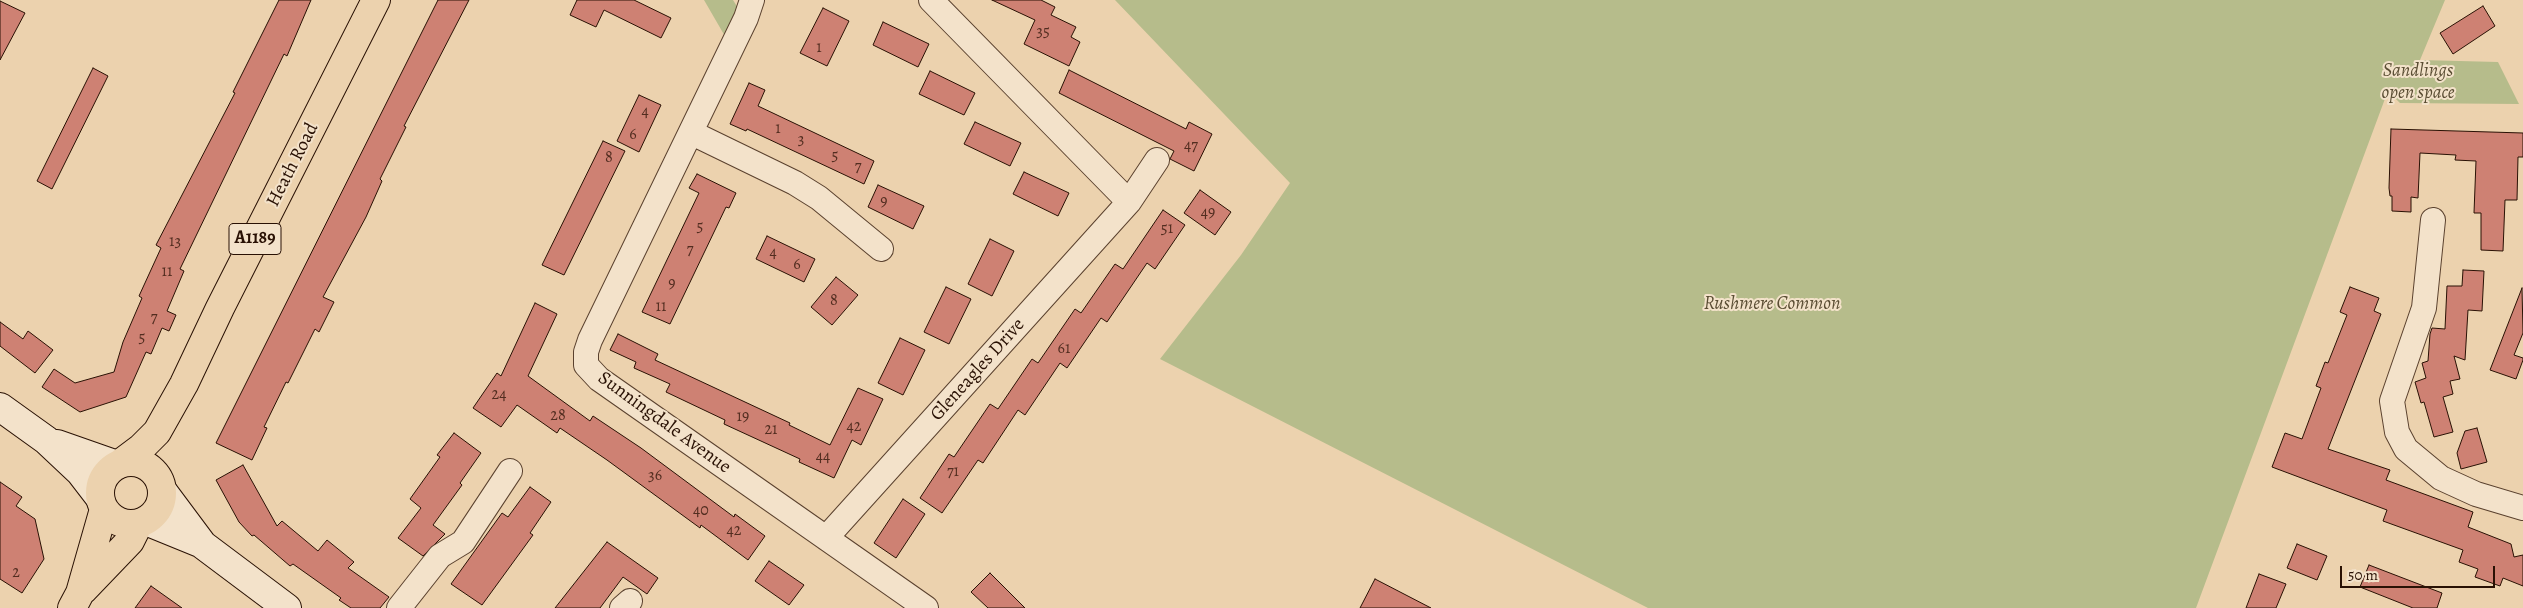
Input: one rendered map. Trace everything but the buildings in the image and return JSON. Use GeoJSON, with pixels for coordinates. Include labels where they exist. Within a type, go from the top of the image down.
{"type":"FeatureCollection","features":[{"type":"Feature","properties":{"kind":"main road","name":"Heath Road"},"geometry":{"type":"LineString","coordinates":[[119,464],[141,448],[157,432],[184,384],[220,308],[376,0]]}},
{"type":"Feature","properties":{"kind":"main road","name":"Heath Road"},"geometry":{"type":"LineString","coordinates":[[161,486],[167,438],[184,384]]}},
{"type":"Feature","properties":{"kind":"main road"},"geometry":{"type":"LineString","coordinates":[[140,462],[156,473],[161,486],[158,510],[142,522],[130,541],[76,601],[102,503],[100,484],[104,476],[119,464],[140,462]]}},
{"type":"Feature","properties":{"kind":"main road"},"geometry":{"type":"LineString","coordinates":[[102,503],[116,520],[124,523],[142,522]]}},
{"type":"Feature","properties":{"kind":"street","name":"Sunningdale Avenue"},"geometry":{"type":"LineString","coordinates":[[752,0],[746,18],[692,133],[590,340],[586,352],[586,365],[599,379],[926,608]]}},
{"type":"Feature","properties":{"kind":"street"},"geometry":{"type":"LineString","coordinates":[[931,0],[1129,202]]}},
{"type":"Feature","properties":{"kind":"street"},"geometry":{"type":"LineString","coordinates":[[692,133],[795,183],[819,198],[881,250]]}},
{"type":"Feature","properties":{"kind":"street","name":"Gleneagles Drive"},"geometry":{"type":"LineString","coordinates":[[826,538],[1129,202],[1157,160]]}},
{"type":"Feature","properties":{"kind":"street"},"geometry":{"type":"LineString","coordinates":[[2433,220],[2424,308],[2392,400],[2397,432],[2406,449],[2440,478],[2476,494],[2523,508]]}},
{"type":"Feature","properties":{"kind":"street"},"geometry":{"type":"LineString","coordinates":[[0,407],[46,440],[80,472],[102,503]]}},
{"type":"Feature","properties":{"kind":"street"},"geometry":{"type":"LineString","coordinates":[[46,440],[119,464]]}},
{"type":"Feature","properties":{"kind":"street"},"geometry":{"type":"LineString","coordinates":[[399,608],[440,556],[463,542],[510,471]]}},
{"type":"Feature","properties":{"kind":"street"},"geometry":{"type":"LineString","coordinates":[[161,486],[203,545]]}},
{"type":"Feature","properties":{"kind":"street"},"geometry":{"type":"LineString","coordinates":[[142,522],[203,545],[287,608]]}},
{"type":"Feature","properties":{"kind":"green space"},"geometry":{"type":"Polygon","coordinates":[[[704,0],[733,0],[738,8],[726,38],[704,0]]]}},
{"type":"Feature","properties":{"kind":"green space","name":"Rushmere Common"},"geometry":{"type":"Polygon","coordinates":[[[1115,0],[2445,0],[2420,60],[2498,62],[2519,104],[2400,103],[2395,98],[2386,96],[2196,608],[1648,608],[1160,359],[1241,255],[1290,183],[1115,0]]]}},
{"type":"Feature","properties":{"kind":"park label","name":"Sandlings open space"},"geometry":{"type":"Point","coordinates":[2418,82]}}]}
